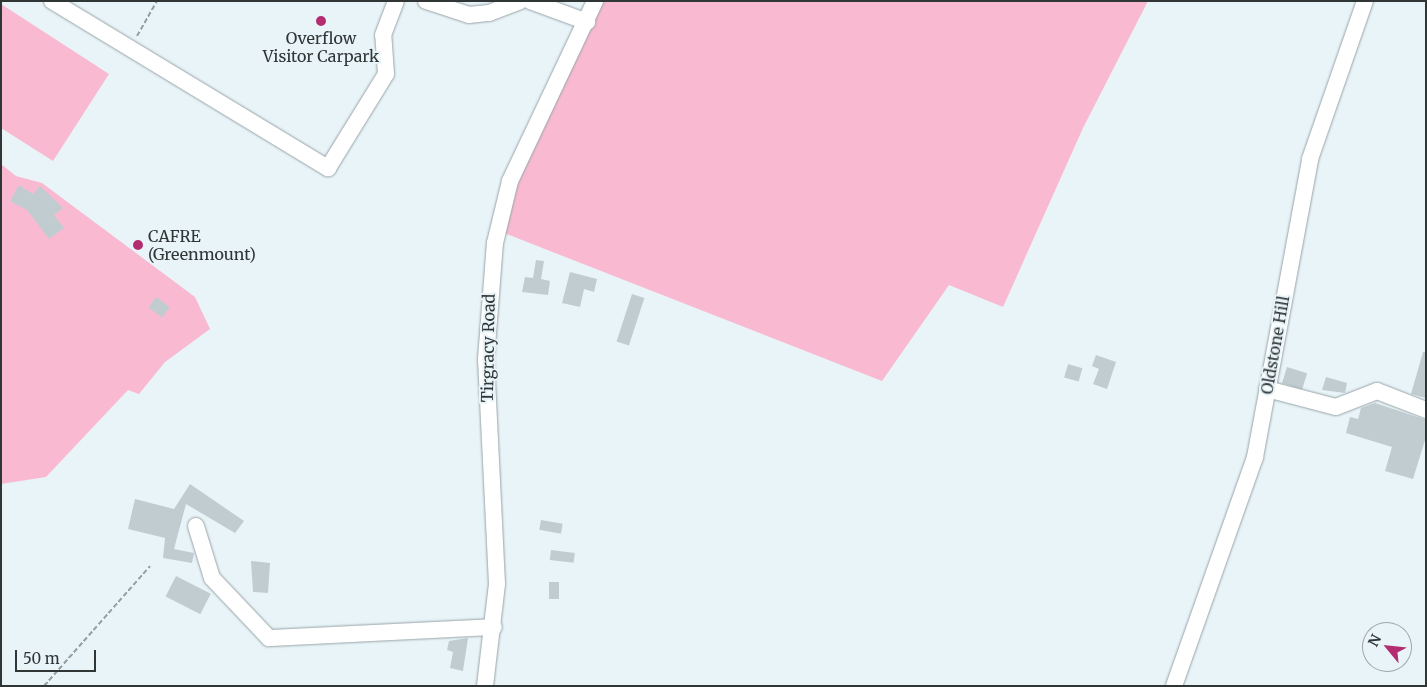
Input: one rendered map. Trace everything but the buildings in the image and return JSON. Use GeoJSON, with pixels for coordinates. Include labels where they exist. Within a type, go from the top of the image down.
{"type":"FeatureCollection","features":[{"type":"Feature","properties":{"kind":"street"},"geometry":{"type":"LineString","coordinates":[[52,1],[328,168],[386,74],[383,35],[396,1]]}},
{"type":"Feature","properties":{"kind":"street"},"geometry":{"type":"LineString","coordinates":[[431,2],[469,15],[489,13],[520,1]]}},
{"type":"Feature","properties":{"kind":"street"},"geometry":{"type":"LineString","coordinates":[[530,1],[587,22]]}},
{"type":"Feature","properties":{"kind":"street","name":"Tirgracy Road"},"geometry":{"type":"LineString","coordinates":[[485,686],[494,627],[496,561],[491,398],[486,311],[500,214],[537,120],[587,22],[595,1]]}},
{"type":"Feature","properties":{"kind":"street","name":"Oldstone Hill"},"geometry":{"type":"LineString","coordinates":[[1174,686],[1255,457],[1310,158],[1365,1]]}},
{"type":"Feature","properties":{"kind":"street"},"geometry":{"type":"LineString","coordinates":[[1267,389],[1336,407],[1375,390],[1426,410]]}},
{"type":"Feature","properties":{"kind":"street"},"geometry":{"type":"LineString","coordinates":[[196,526],[212,578],[270,638],[494,627]]}},
{"type":"Feature","properties":{"kind":"path"},"geometry":{"type":"LineString","coordinates":[[129,49],[157,1]]}},
{"type":"Feature","properties":{"kind":"path"},"geometry":{"type":"LineString","coordinates":[[44,686],[150,566]]}},
{"type":"Feature","properties":{"kind":"shaded area"},"geometry":{"type":"Polygon","coordinates":[[[603,1],[1148,1],[1083,128],[1003,307],[949,285],[882,381],[504,233],[512,190],[603,1]]]}},
{"type":"Feature","properties":{"kind":"shaded area"},"geometry":{"type":"Polygon","coordinates":[[[1,4],[109,74],[53,161],[1,128],[1,4]]]}},
{"type":"Feature","properties":{"kind":"shaded area"},"geometry":{"type":"Polygon","coordinates":[[[1,164],[16,176],[42,183],[195,297],[210,329],[165,362],[139,394],[128,390],[46,477],[1,484],[1,164]]]}},
{"type":"Feature","properties":{"kind":"place","name":"Overflow Visitor Carpark"},"geometry":{"type":"Point","coordinates":[321,21]}},
{"type":"Feature","properties":{"kind":"place","name":"CAFRE (Greenmount)"},"geometry":{"type":"Point","coordinates":[138,245]}}]}
